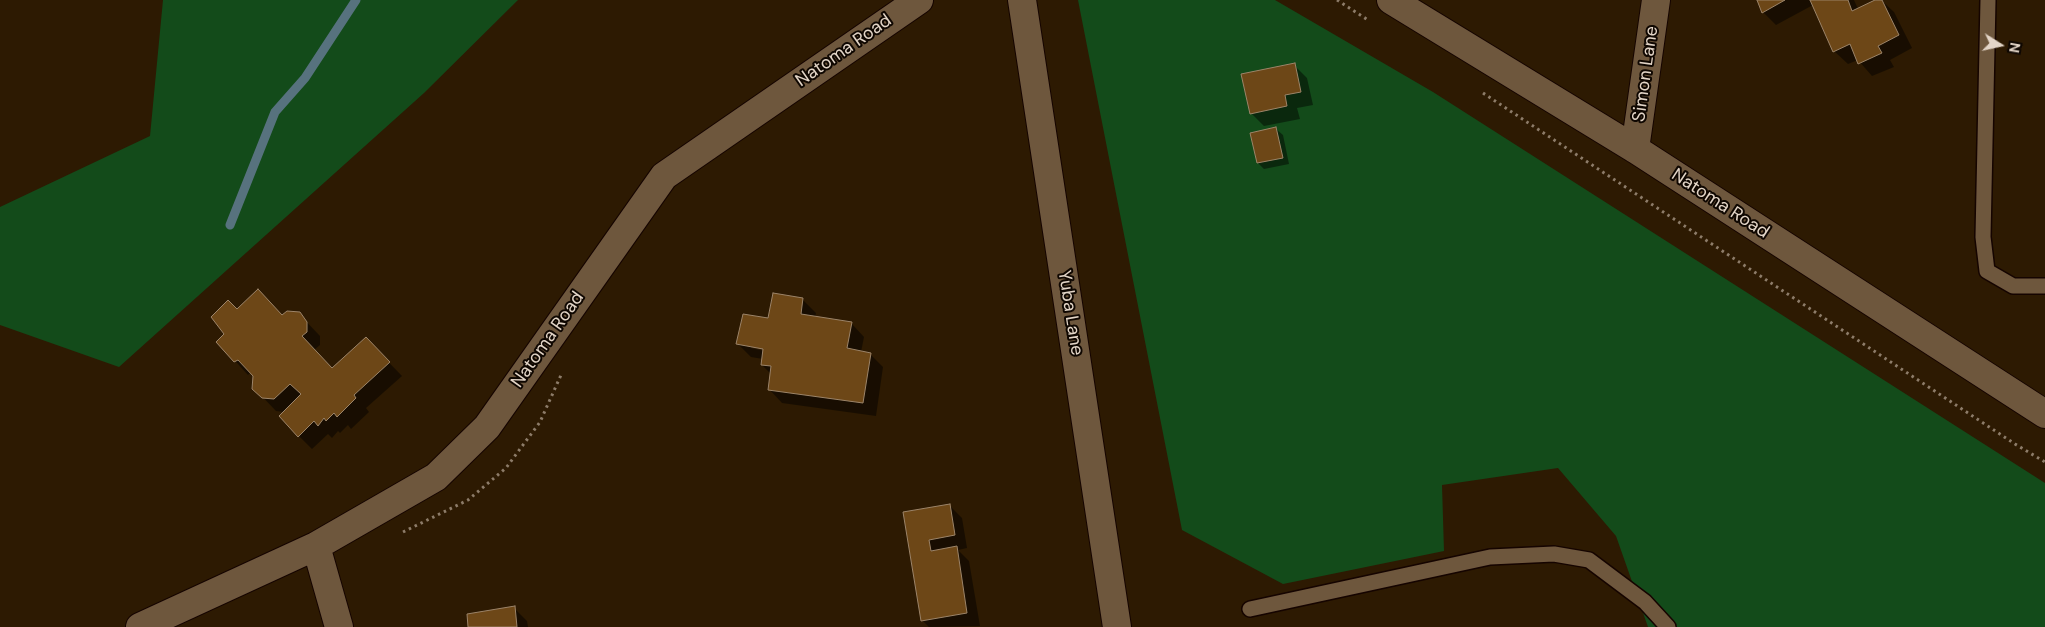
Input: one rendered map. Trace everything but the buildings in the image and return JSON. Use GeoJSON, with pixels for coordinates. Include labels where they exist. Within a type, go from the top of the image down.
{"type":"FeatureCollection","features":[{"type":"Feature","properties":{"kind":"street","name":"Natoma Road"},"geometry":{"type":"LineString","coordinates":[[140,627],[316,546],[436,477],[487,427],[664,176],[919,0]]}},
{"type":"Feature","properties":{"kind":"street","name":"Yuba Lane"},"geometry":{"type":"LineString","coordinates":[[1022,0],[1117,627]]}},
{"type":"Feature","properties":{"kind":"street","name":"Natoma Road"},"geometry":{"type":"LineString","coordinates":[[1390,0],[1635,149],[2045,414]]}},
{"type":"Feature","properties":{"kind":"street","name":"Simon Lane"},"geometry":{"type":"LineString","coordinates":[[1635,149],[1656,0]]}},
{"type":"Feature","properties":{"kind":"street"},"geometry":{"type":"LineString","coordinates":[[316,546],[339,627]]}},
{"type":"Feature","properties":{"kind":"lane"},"geometry":{"type":"LineString","coordinates":[[1988,0],[1983,237],[1987,272],[2013,286],[2045,286]]}},
{"type":"Feature","properties":{"kind":"lane"},"geometry":{"type":"LineString","coordinates":[[1250,610],[1490,557],[1554,554],[1589,560],[1645,602],[1668,627]]}},
{"type":"Feature","properties":{"kind":"path"},"geometry":{"type":"LineString","coordinates":[[1337,0],[1370,21]]}},
{"type":"Feature","properties":{"kind":"path"},"geometry":{"type":"LineString","coordinates":[[1475,88],[2014,444],[2045,462]]}},
{"type":"Feature","properties":{"kind":"green space"},"geometry":{"type":"Polygon","coordinates":[[[163,0],[518,0],[424,93],[119,367],[0,325],[0,207],[150,136],[163,0]]]}},
{"type":"Feature","properties":{"kind":"green space"},"geometry":{"type":"Polygon","coordinates":[[[1078,0],[1275,0],[1433,92],[2045,483],[2045,627],[1648,627],[1616,536],[1558,468],[1442,485],[1444,551],[1283,584],[1182,530],[1078,0]]]}},
{"type":"Feature","properties":{"kind":"waterway"},"geometry":{"type":"LineString","coordinates":[[230,225],[275,112],[305,78],[356,0]]}}]}
